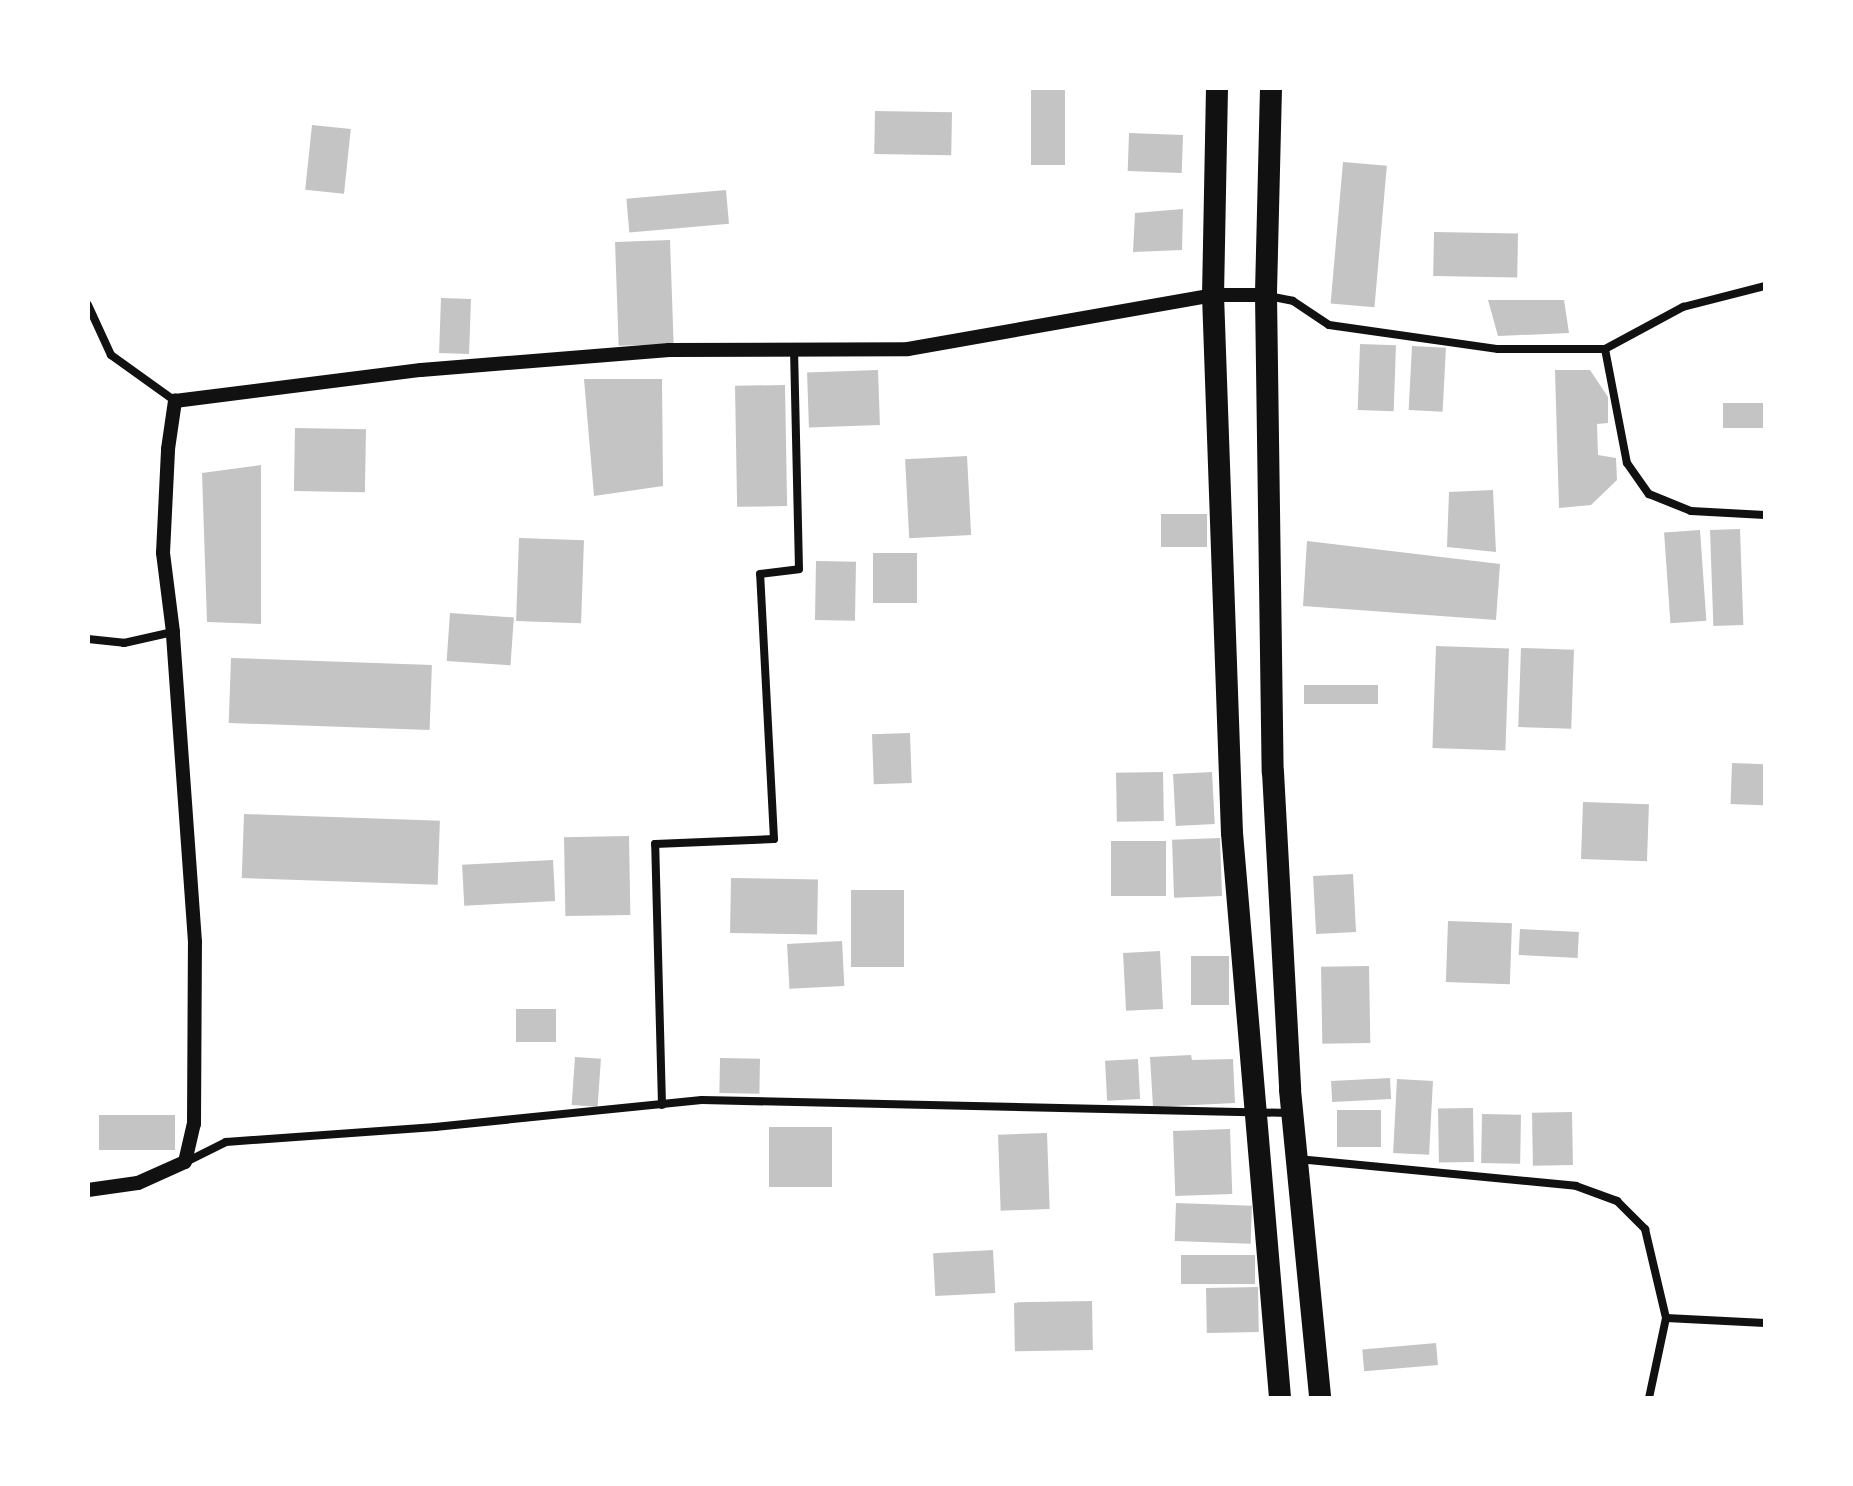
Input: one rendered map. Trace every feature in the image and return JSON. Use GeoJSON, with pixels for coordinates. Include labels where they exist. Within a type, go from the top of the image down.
{"type":"FeatureCollection","features":[{"type":"Feature","properties":{"kind":"highway"},"geometry":{"type":"LineString","coordinates":[[1217,88],[1213,295],[1232,833],[1280,1398]]}},
{"type":"Feature","properties":{"kind":"highway"},"geometry":{"type":"LineString","coordinates":[[1271,88],[1266,295],[1273,772],[1293,1113],[1320,1398]]}},
{"type":"Feature","properties":{"kind":"street"},"geometry":{"type":"LineString","coordinates":[[88,305],[111,355],[175,401],[421,370],[669,350],[794,347],[908,349],[1213,295],[1266,295],[1293,301],[1329,325],[1498,349],[1605,349],[1683,307],[1765,286]]}},
{"type":"Feature","properties":{"kind":"street"},"geometry":{"type":"LineString","coordinates":[[662,1105],[655,844],[774,839],[760,574],[799,569],[794,347]]}},
{"type":"Feature","properties":{"kind":"street"},"geometry":{"type":"LineString","coordinates":[[1605,349],[1627,463],[1649,494],[1691,511],[1765,515]]}},
{"type":"Feature","properties":{"kind":"street"},"geometry":{"type":"LineString","coordinates":[[175,401],[168,449],[163,553],[173,632],[195,942],[194,1124],[185,1162]]}},
{"type":"Feature","properties":{"kind":"street"},"geometry":{"type":"LineString","coordinates":[[88,639],[124,643],[173,632]]}},
{"type":"Feature","properties":{"kind":"street"},"geometry":{"type":"LineString","coordinates":[[88,1192],[138,1183],[226,1142],[435,1127],[702,1100],[1293,1113]]}},
{"type":"Feature","properties":{"kind":"street"},"geometry":{"type":"LineString","coordinates":[[1297,1159],[1576,1186],[1617,1201],[1645,1229],[1666,1318],[1649,1398]]}},
{"type":"Feature","properties":{"kind":"street"},"geometry":{"type":"LineString","coordinates":[[1666,1318],[1765,1323]]}},
{"type":"Feature","properties":{"kind":"building"},"geometry":{"type":"Polygon","coordinates":[[[1031,88],[1065,88],[1065,165],[1031,165],[1031,88]]]}},
{"type":"Feature","properties":{"kind":"building"},"geometry":{"type":"Polygon","coordinates":[[[875,111],[952,112],[951,155],[874,154],[875,111]]]}},
{"type":"Feature","properties":{"kind":"building"},"geometry":{"type":"Polygon","coordinates":[[[312,125],[351,129],[344,194],[305,190],[312,125]]]}},
{"type":"Feature","properties":{"kind":"building"},"geometry":{"type":"Polygon","coordinates":[[[1129,133],[1183,135],[1182,173],[1128,171],[1129,133]]]}},
{"type":"Feature","properties":{"kind":"building"},"geometry":{"type":"Polygon","coordinates":[[[1343,162],[1387,166],[1374,307],[1331,303],[1343,162]]]}},
{"type":"Feature","properties":{"kind":"building"},"geometry":{"type":"Polygon","coordinates":[[[726,190],[729,224],[629,233],[626,199],[726,190]]]}},
{"type":"Feature","properties":{"kind":"building"},"geometry":{"type":"Polygon","coordinates":[[[1183,209],[1182,250],[1133,252],[1135,213],[1183,209]]]}},
{"type":"Feature","properties":{"kind":"building"},"geometry":{"type":"Polygon","coordinates":[[[1434,232],[1518,233],[1517,277],[1433,276],[1434,232]]]}},
{"type":"Feature","properties":{"kind":"building"},"geometry":{"type":"Polygon","coordinates":[[[670,240],[674,344],[619,346],[615,242],[670,240]]]}},
{"type":"Feature","properties":{"kind":"building"},"geometry":{"type":"Polygon","coordinates":[[[441,298],[471,299],[469,354],[439,353],[441,298]]]}},
{"type":"Feature","properties":{"kind":"building"},"geometry":{"type":"Polygon","coordinates":[[[1488,300],[1564,300],[1569,333],[1498,336],[1488,300]]]}},
{"type":"Feature","properties":{"kind":"building"},"geometry":{"type":"Polygon","coordinates":[[[1360,344],[1396,345],[1394,411],[1358,410],[1360,344]]]}},
{"type":"Feature","properties":{"kind":"building"},"geometry":{"type":"Polygon","coordinates":[[[1412,346],[1446,348],[1443,412],[1409,410],[1412,346]]]}},
{"type":"Feature","properties":{"kind":"building"},"geometry":{"type":"Polygon","coordinates":[[[878,370],[880,425],[809,427],[807,372],[878,370]]]}},
{"type":"Feature","properties":{"kind":"building"},"geometry":{"type":"Polygon","coordinates":[[[1555,370],[1590,370],[1608,397],[1608,423],[1597,424],[1598,455],[1616,458],[1617,480],[1591,505],[1559,508],[1555,370]]]}},
{"type":"Feature","properties":{"kind":"building"},"geometry":{"type":"Polygon","coordinates":[[[584,379],[662,379],[663,486],[594,496],[584,379]]]}},
{"type":"Feature","properties":{"kind":"building"},"geometry":{"type":"Polygon","coordinates":[[[785,385],[787,506],[737,507],[735,386],[785,385]]]}},
{"type":"Feature","properties":{"kind":"building"},"geometry":{"type":"Polygon","coordinates":[[[1723,403],[1765,403],[1765,428],[1723,428],[1723,403]]]}},
{"type":"Feature","properties":{"kind":"building"},"geometry":{"type":"Polygon","coordinates":[[[295,428],[366,429],[365,492],[294,491],[295,428]]]}},
{"type":"Feature","properties":{"kind":"building"},"geometry":{"type":"Polygon","coordinates":[[[967,456],[971,535],[909,538],[905,459],[967,456]]]}},
{"type":"Feature","properties":{"kind":"building"},"geometry":{"type":"Polygon","coordinates":[[[261,465],[261,624],[207,622],[202,473],[261,465]]]}},
{"type":"Feature","properties":{"kind":"building"},"geometry":{"type":"Polygon","coordinates":[[[1493,490],[1496,552],[1447,547],[1449,492],[1493,490]]]}},
{"type":"Feature","properties":{"kind":"building"},"geometry":{"type":"Polygon","coordinates":[[[1161,514],[1207,514],[1207,547],[1161,547],[1161,514]]]}},
{"type":"Feature","properties":{"kind":"building"},"geometry":{"type":"Polygon","coordinates":[[[1740,529],[1743,625],[1713,626],[1710,530],[1740,529]]]}},
{"type":"Feature","properties":{"kind":"building"},"geometry":{"type":"Polygon","coordinates":[[[1700,530],[1706,621],[1670,623],[1664,533],[1700,530]]]}},
{"type":"Feature","properties":{"kind":"building"},"geometry":{"type":"Polygon","coordinates":[[[519,538],[584,540],[581,623],[516,621],[519,538]]]}},
{"type":"Feature","properties":{"kind":"building"},"geometry":{"type":"Polygon","coordinates":[[[1307,541],[1500,564],[1496,620],[1303,606],[1307,541]]]}},
{"type":"Feature","properties":{"kind":"building"},"geometry":{"type":"Polygon","coordinates":[[[873,553],[917,553],[917,603],[873,603],[873,553]]]}},
{"type":"Feature","properties":{"kind":"building"},"geometry":{"type":"Polygon","coordinates":[[[816,561],[856,562],[855,621],[815,620],[816,561]]]}},
{"type":"Feature","properties":{"kind":"building"},"geometry":{"type":"Polygon","coordinates":[[[450,613],[514,617],[510,665],[447,661],[450,613]]]}},
{"type":"Feature","properties":{"kind":"building"},"geometry":{"type":"Polygon","coordinates":[[[1436,646],[1509,649],[1505,750],[1432,748],[1436,646]]]}},
{"type":"Feature","properties":{"kind":"building"},"geometry":{"type":"Polygon","coordinates":[[[1521,648],[1574,650],[1571,729],[1518,727],[1521,648]]]}},
{"type":"Feature","properties":{"kind":"building"},"geometry":{"type":"Polygon","coordinates":[[[231,658],[432,665],[430,730],[229,723],[231,658]]]}},
{"type":"Feature","properties":{"kind":"building"},"geometry":{"type":"Polygon","coordinates":[[[1304,685],[1378,685],[1378,704],[1304,704],[1304,685]]]}},
{"type":"Feature","properties":{"kind":"building"},"geometry":{"type":"Polygon","coordinates":[[[910,733],[912,783],[874,784],[872,734],[910,733]]]}},
{"type":"Feature","properties":{"kind":"building"},"geometry":{"type":"Polygon","coordinates":[[[1732,763],[1765,764],[1764,805],[1731,804],[1732,763]]]}},
{"type":"Feature","properties":{"kind":"building"},"geometry":{"type":"Polygon","coordinates":[[[1163,772],[1164,821],[1117,822],[1116,773],[1163,772]]]}},
{"type":"Feature","properties":{"kind":"building"},"geometry":{"type":"Polygon","coordinates":[[[1212,772],[1215,824],[1176,826],[1173,774],[1212,772]]]}},
{"type":"Feature","properties":{"kind":"building"},"geometry":{"type":"Polygon","coordinates":[[[1583,802],[1649,804],[1647,861],[1581,859],[1583,802]]]}},
{"type":"Feature","properties":{"kind":"building"},"geometry":{"type":"Polygon","coordinates":[[[244,814],[440,821],[438,885],[242,878],[244,814]]]}},
{"type":"Feature","properties":{"kind":"building"},"geometry":{"type":"Polygon","coordinates":[[[629,836],[630,915],[565,916],[564,837],[629,836]]]}},
{"type":"Feature","properties":{"kind":"building"},"geometry":{"type":"Polygon","coordinates":[[[1220,838],[1222,896],[1174,898],[1172,840],[1220,838]]]}},
{"type":"Feature","properties":{"kind":"building"},"geometry":{"type":"Polygon","coordinates":[[[1111,841],[1166,841],[1166,896],[1111,896],[1111,841]]]}},
{"type":"Feature","properties":{"kind":"building"},"geometry":{"type":"Polygon","coordinates":[[[553,860],[555,901],[464,906],[462,865],[553,860]]]}},
{"type":"Feature","properties":{"kind":"building"},"geometry":{"type":"Polygon","coordinates":[[[1353,874],[1356,932],[1316,934],[1313,876],[1353,874]]]}},
{"type":"Feature","properties":{"kind":"building"},"geometry":{"type":"Polygon","coordinates":[[[731,878],[818,880],[817,935],[730,933],[731,878]]]}},
{"type":"Feature","properties":{"kind":"building"},"geometry":{"type":"Polygon","coordinates":[[[851,890],[904,890],[904,967],[851,967],[851,890]]]}},
{"type":"Feature","properties":{"kind":"building"},"geometry":{"type":"Polygon","coordinates":[[[1448,921],[1512,923],[1510,984],[1446,982],[1448,921]]]}},
{"type":"Feature","properties":{"kind":"building"},"geometry":{"type":"Polygon","coordinates":[[[1520,929],[1579,932],[1578,958],[1519,955],[1520,929]]]}},
{"type":"Feature","properties":{"kind":"building"},"geometry":{"type":"Polygon","coordinates":[[[842,941],[844,986],[789,989],[787,944],[842,941]]]}},
{"type":"Feature","properties":{"kind":"building"},"geometry":{"type":"Polygon","coordinates":[[[1160,951],[1163,1009],[1126,1011],[1123,953],[1160,951]]]}},
{"type":"Feature","properties":{"kind":"building"},"geometry":{"type":"Polygon","coordinates":[[[1191,956],[1229,956],[1229,1005],[1191,1005],[1191,956]]]}},
{"type":"Feature","properties":{"kind":"building"},"geometry":{"type":"Polygon","coordinates":[[[1369,966],[1370,1043],[1322,1044],[1321,967],[1369,966]]]}},
{"type":"Feature","properties":{"kind":"building"},"geometry":{"type":"Polygon","coordinates":[[[516,1009],[556,1009],[556,1042],[516,1042],[516,1009]]]}},
{"type":"Feature","properties":{"kind":"building"},"geometry":{"type":"Polygon","coordinates":[[[1191,1055],[1192,1060],[1233,1059],[1235,1103],[1153,1107],[1150,1057],[1191,1055]]]}},
{"type":"Feature","properties":{"kind":"building"},"geometry":{"type":"Polygon","coordinates":[[[575,1057],[601,1059],[598,1107],[572,1105],[575,1057]]]}},
{"type":"Feature","properties":{"kind":"building"},"geometry":{"type":"Polygon","coordinates":[[[720,1058],[760,1059],[759,1094],[719,1093],[720,1058]]]}},
{"type":"Feature","properties":{"kind":"building"},"geometry":{"type":"Polygon","coordinates":[[[1138,1059],[1140,1099],[1107,1101],[1105,1061],[1138,1059]]]}},
{"type":"Feature","properties":{"kind":"building"},"geometry":{"type":"Polygon","coordinates":[[[1390,1078],[1391,1099],[1332,1102],[1331,1081],[1390,1078]]]}},
{"type":"Feature","properties":{"kind":"building"},"geometry":{"type":"Polygon","coordinates":[[[1397,1079],[1433,1081],[1429,1155],[1393,1153],[1397,1079]]]}},
{"type":"Feature","properties":{"kind":"building"},"geometry":{"type":"Polygon","coordinates":[[[1473,1108],[1474,1162],[1439,1163],[1438,1109],[1473,1108]]]}},
{"type":"Feature","properties":{"kind":"building"},"geometry":{"type":"Polygon","coordinates":[[[1337,1110],[1381,1110],[1381,1147],[1337,1147],[1337,1110]]]}},
{"type":"Feature","properties":{"kind":"building"},"geometry":{"type":"Polygon","coordinates":[[[1572,1112],[1573,1165],[1533,1166],[1532,1113],[1572,1112]]]}},
{"type":"Feature","properties":{"kind":"building"},"geometry":{"type":"Polygon","coordinates":[[[1482,1114],[1521,1115],[1520,1164],[1481,1163],[1482,1114]]]}},
{"type":"Feature","properties":{"kind":"building"},"geometry":{"type":"Polygon","coordinates":[[[99,1115],[175,1115],[175,1150],[99,1150],[99,1115]]]}},
{"type":"Feature","properties":{"kind":"building"},"geometry":{"type":"Polygon","coordinates":[[[769,1127],[832,1127],[832,1187],[769,1187],[769,1127]]]}},
{"type":"Feature","properties":{"kind":"building"},"geometry":{"type":"Polygon","coordinates":[[[1230,1129],[1232,1194],[1175,1196],[1173,1131],[1230,1129]]]}},
{"type":"Feature","properties":{"kind":"building"},"geometry":{"type":"Polygon","coordinates":[[[1047,1133],[1050,1209],[1001,1211],[998,1135],[1047,1133]]]}},
{"type":"Feature","properties":{"kind":"building"},"geometry":{"type":"Polygon","coordinates":[[[1176,1203],[1252,1206],[1251,1244],[1175,1241],[1176,1203]]]}},
{"type":"Feature","properties":{"kind":"building"},"geometry":{"type":"Polygon","coordinates":[[[993,1250],[995,1293],[935,1296],[933,1253],[993,1250]]]}},
{"type":"Feature","properties":{"kind":"building"},"geometry":{"type":"Polygon","coordinates":[[[1181,1255],[1255,1255],[1255,1284],[1181,1284],[1181,1255]]]}},
{"type":"Feature","properties":{"kind":"building"},"geometry":{"type":"Polygon","coordinates":[[[1258,1287],[1259,1332],[1207,1333],[1206,1288],[1258,1287]]]}},
{"type":"Feature","properties":{"kind":"building"},"geometry":{"type":"Polygon","coordinates":[[[1092,1301],[1093,1350],[1015,1351],[1014,1302],[1092,1301]]]}},
{"type":"Feature","properties":{"kind":"building"},"geometry":{"type":"Polygon","coordinates":[[[1436,1343],[1438,1365],[1364,1371],[1362,1349],[1436,1343]]]}}]}
